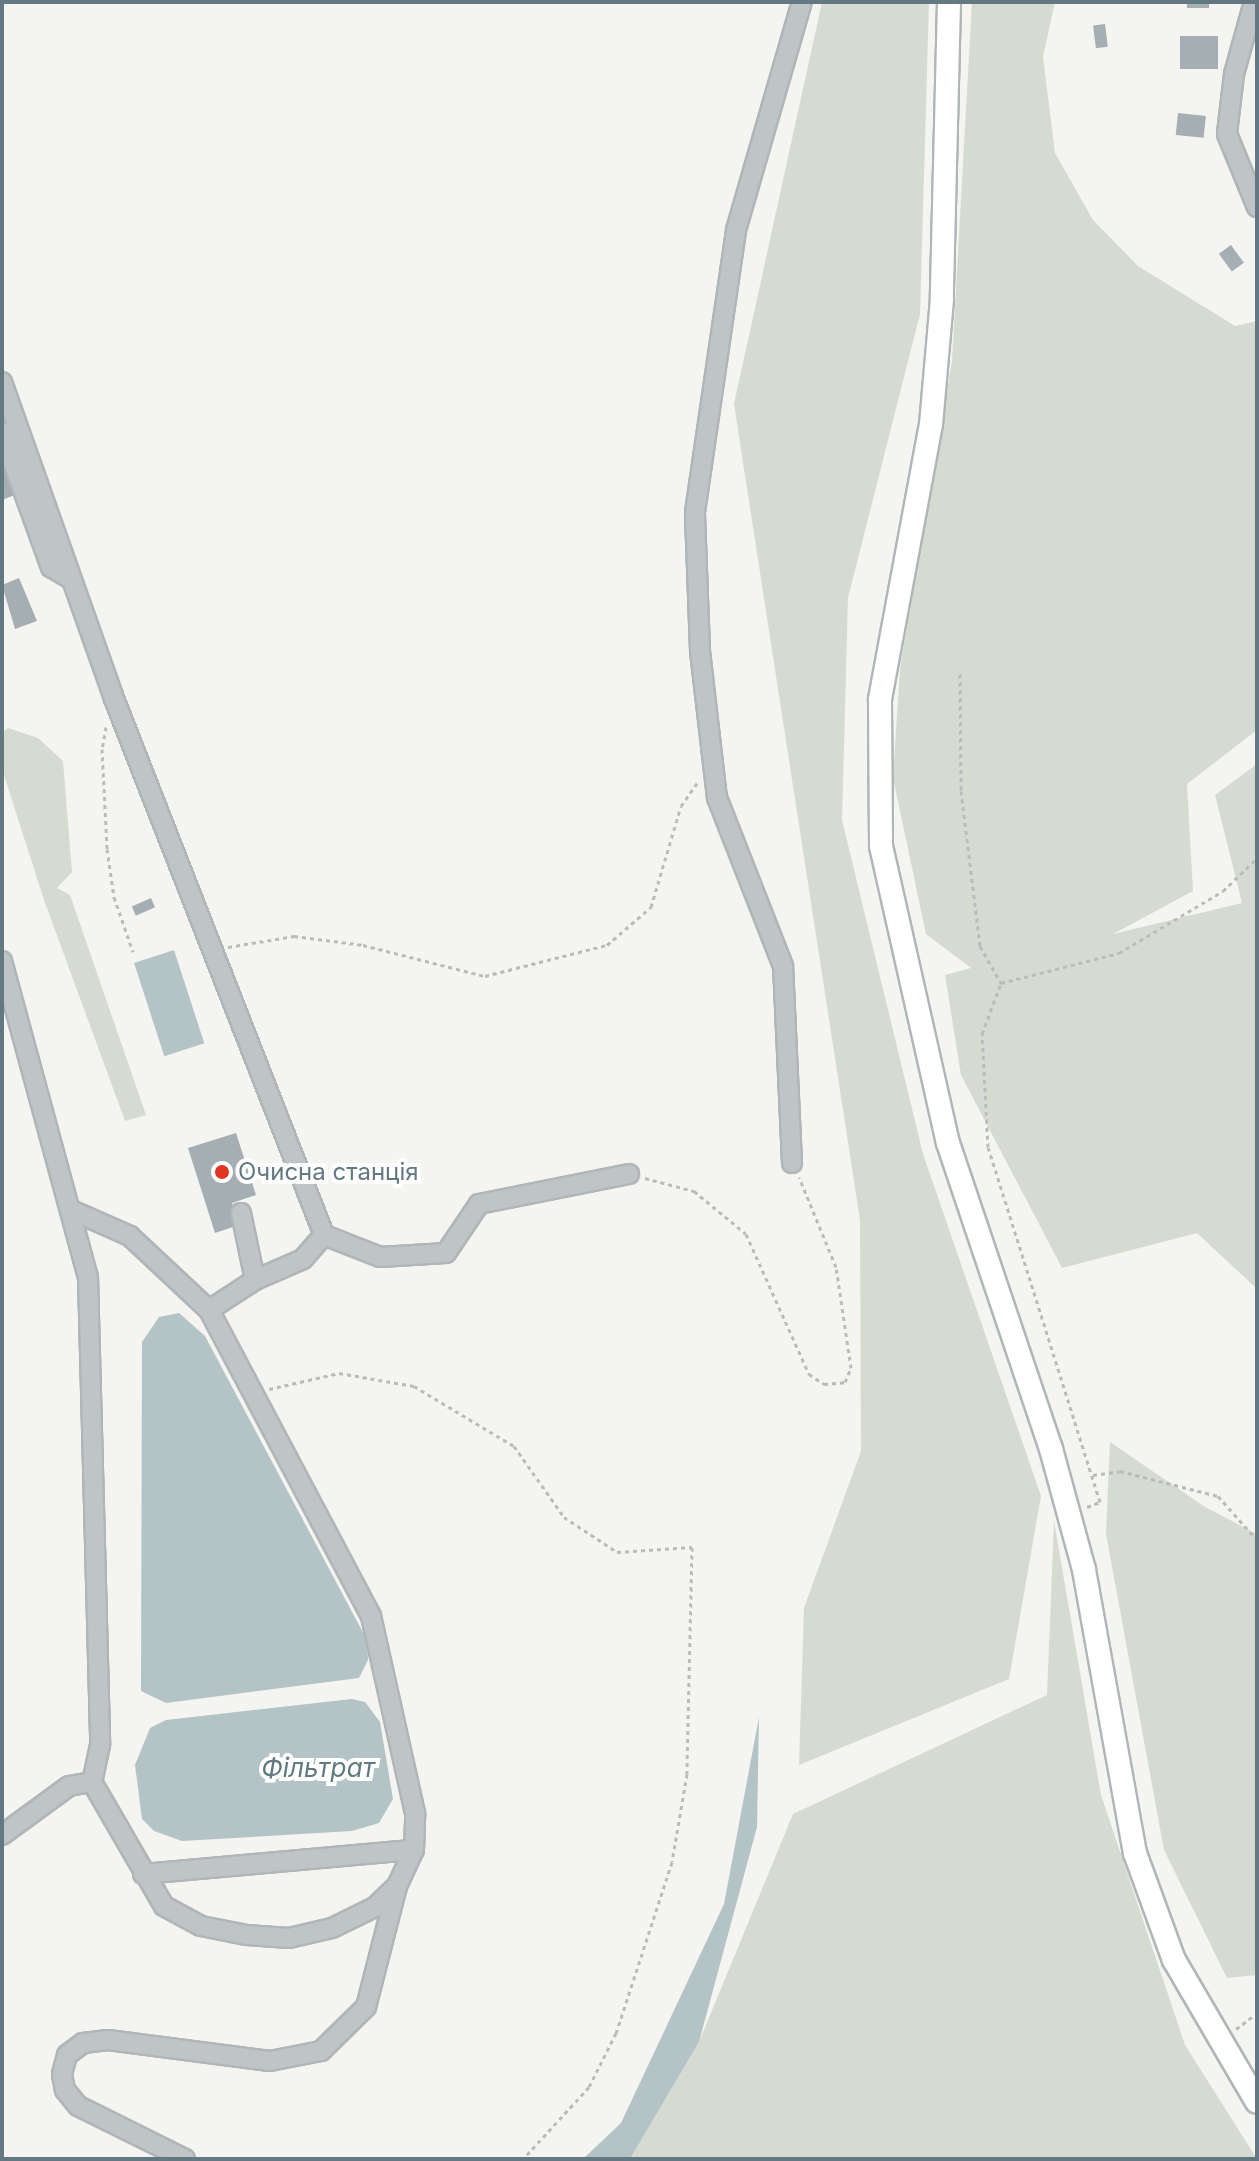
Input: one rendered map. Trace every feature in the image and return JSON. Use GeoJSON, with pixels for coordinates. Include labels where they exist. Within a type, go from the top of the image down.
{"type":"FeatureCollection","features":[{"type":"Feature","properties":{"kind":"main road"},"geometry":{"type":"LineString","coordinates":[[949,2],[942,299],[931,424],[880,700],[881,846],[948,1143],[1084,1570],[1135,1853],[1174,1960],[1257,2102]]}},
{"type":"Feature","properties":{"kind":"street"},"geometry":{"type":"LineString","coordinates":[[792,1163],[783,966],[717,798],[700,651],[695,512],[736,230],[802,2]]}},
{"type":"Feature","properties":{"kind":"street"},"geometry":{"type":"LineString","coordinates":[[1254,2],[1234,74],[1227,134],[1257,207]]}},
{"type":"Feature","properties":{"kind":"street"},"geometry":{"type":"LineString","coordinates":[[2,382],[113,696],[324,1235],[380,1257],[446,1253],[479,1204],[629,1174]]}},
{"type":"Feature","properties":{"kind":"street"},"geometry":{"type":"LineString","coordinates":[[2,432],[51,567],[71,579]]}},
{"type":"Feature","properties":{"kind":"street"},"geometry":{"type":"LineString","coordinates":[[2,961],[73,1211],[88,1277],[97,1511],[100,1745],[92,1782],[164,1906],[201,1926],[289,1938],[332,1928],[375,1907],[397,1886]]}},
{"type":"Feature","properties":{"kind":"street"},"geometry":{"type":"LineString","coordinates":[[73,1211],[130,1236],[209,1310],[250,1393],[371,1616],[415,1813],[414,1850],[397,1886],[366,2007],[321,2051],[270,2061],[108,2040],[83,2043],[67,2055],[62,2074],[65,2090],[78,2106],[185,2159]]}},
{"type":"Feature","properties":{"kind":"street"},"geometry":{"type":"LineString","coordinates":[[241,1213],[255,1280]]}},
{"type":"Feature","properties":{"kind":"street"},"geometry":{"type":"LineString","coordinates":[[209,1310],[255,1280],[303,1259],[324,1235]]}},
{"type":"Feature","properties":{"kind":"street"},"geometry":{"type":"LineString","coordinates":[[2,1835],[69,1786],[92,1782]]}},
{"type":"Feature","properties":{"kind":"street"},"geometry":{"type":"LineString","coordinates":[[143,1874],[414,1850]]}},
{"type":"Feature","properties":{"kind":"path"},"geometry":{"type":"LineString","coordinates":[[960,674],[961,791],[980,946],[1001,983]]}},
{"type":"Feature","properties":{"kind":"path"},"geometry":{"type":"LineString","coordinates":[[113,696],[102,749],[107,849],[114,897],[133,952]]}},
{"type":"Feature","properties":{"kind":"path"},"geometry":{"type":"LineString","coordinates":[[212,949],[294,936],[363,945],[485,976],[607,945],[651,907],[681,806],[713,761]]}},
{"type":"Feature","properties":{"kind":"path"},"geometry":{"type":"LineString","coordinates":[[1001,983],[1119,953],[1223,891],[1257,858]]}},
{"type":"Feature","properties":{"kind":"path"},"geometry":{"type":"LineString","coordinates":[[1001,983],[982,1034],[988,1147],[1100,1502],[1069,1515]]}},
{"type":"Feature","properties":{"kind":"path"},"geometry":{"type":"LineString","coordinates":[[629,1174],[694,1191],[746,1234],[809,1374],[824,1384],[845,1382],[851,1368],[836,1267],[792,1163]]}},
{"type":"Feature","properties":{"kind":"path"},"geometry":{"type":"LineString","coordinates":[[250,1393],[339,1373],[414,1386],[514,1446],[564,1517],[617,1552],[692,1547],[687,1774],[672,1862],[616,2033],[589,2087],[523,2159]]}},
{"type":"Feature","properties":{"kind":"path"},"geometry":{"type":"LineString","coordinates":[[1093,1475],[1120,1471],[1218,1496],[1257,1540]]}},
{"type":"Feature","properties":{"kind":"shaded area"},"geometry":{"type":"Polygon","coordinates":[[[822,2],[929,2],[920,314],[848,598],[842,820],[923,1154],[1041,1496],[1009,1679],[799,1765],[804,1608],[861,1451],[860,1220],[734,404],[822,2]]]}},
{"type":"Feature","properties":{"kind":"shaded area"},"geometry":{"type":"Polygon","coordinates":[[[972,2],[1055,2],[1043,57],[1055,153],[1093,220],[1138,266],[1235,326],[1257,321],[1257,730],[1187,784],[1193,891],[1113,934],[1242,903],[1215,795],[1257,764],[1257,1289],[1197,1233],[1062,1268],[961,1075],[945,975],[971,968],[926,934],[893,778],[900,669],[952,361],[972,2]]]}},
{"type":"Feature","properties":{"kind":"shaded area"},"geometry":{"type":"Polygon","coordinates":[[[8,728],[38,738],[63,761],[72,872],[57,888],[70,895],[146,1115],[125,1121],[44,900],[2,769],[2,733],[8,728]]]}},
{"type":"Feature","properties":{"kind":"shaded area"},"geometry":{"type":"Polygon","coordinates":[[[1110,1442],[1205,1507],[1257,1534],[1257,1975],[1227,1978],[1164,1850],[1106,1534],[1110,1442]]]}},
{"type":"Feature","properties":{"kind":"shaded area"},"geometry":{"type":"Polygon","coordinates":[[[1054,1521],[1101,1795],[1185,2045],[1257,2159],[630,2159],[699,2042],[793,1814],[1047,1695],[1054,1521]]]}},
{"type":"Feature","properties":{"kind":"water"},"geometry":{"type":"Polygon","coordinates":[[[174,950],[204,1043],[164,1056],[134,963],[174,950]]]}},
{"type":"Feature","properties":{"kind":"water"},"geometry":{"type":"Polygon","coordinates":[[[179,1313],[205,1336],[367,1640],[368,1660],[359,1678],[166,1703],[141,1691],[142,1342],[159,1317],[179,1313]]]}},
{"type":"Feature","properties":{"kind":"water","name":"Фільтрат"},"geometry":{"type":"Polygon","coordinates":[[[352,1699],[365,1702],[380,1722],[393,1799],[379,1823],[352,1831],[182,1841],[154,1831],[142,1819],[135,1765],[150,1728],[166,1720],[352,1699]]]}},
{"type":"Feature","properties":{"kind":"water"},"geometry":{"type":"Polygon","coordinates":[[[759,1717],[757,1827],[699,2042],[630,2159],[583,2159],[621,2123],[724,1904],[759,1717]]]}},
{"type":"Feature","properties":{"kind":"building"},"geometry":{"type":"Polygon","coordinates":[[[1187,2],[1209,2],[1209,8],[1187,8],[1187,2]]]}},
{"type":"Feature","properties":{"kind":"building"},"geometry":{"type":"Polygon","coordinates":[[[1105,24],[1108,47],[1096,48],[1093,25],[1105,24]]]}},
{"type":"Feature","properties":{"kind":"building"},"geometry":{"type":"Polygon","coordinates":[[[1180,36],[1218,36],[1218,69],[1180,69],[1180,36]]]}},
{"type":"Feature","properties":{"kind":"building"},"geometry":{"type":"Polygon","coordinates":[[[1178,113],[1206,116],[1204,138],[1176,135],[1178,113]]]}},
{"type":"Feature","properties":{"kind":"building"},"geometry":{"type":"Polygon","coordinates":[[[1231,245],[1244,263],[1232,272],[1219,254],[1231,245]]]}},
{"type":"Feature","properties":{"kind":"building"},"geometry":{"type":"Polygon","coordinates":[[[2,447],[20,493],[2,500],[2,447]]]}},
{"type":"Feature","properties":{"kind":"building"},"geometry":{"type":"Polygon","coordinates":[[[19,578],[37,621],[15,629],[2,585],[19,578]]]}},
{"type":"Feature","properties":{"kind":"building"},"geometry":{"type":"Polygon","coordinates":[[[151,898],[155,907],[136,916],[132,907],[151,898]]]}},
{"type":"Feature","properties":{"kind":"building","name":"Очисна станція"},"geometry":{"type":"Polygon","coordinates":[[[236,1133],[256,1195],[232,1203],[239,1225],[215,1233],[188,1148],[236,1133]]]}},
{"type":"Feature","properties":{"kind":"place","name":"Очисна станція"},"geometry":{"type":"Point","coordinates":[222,1172]}}]}
